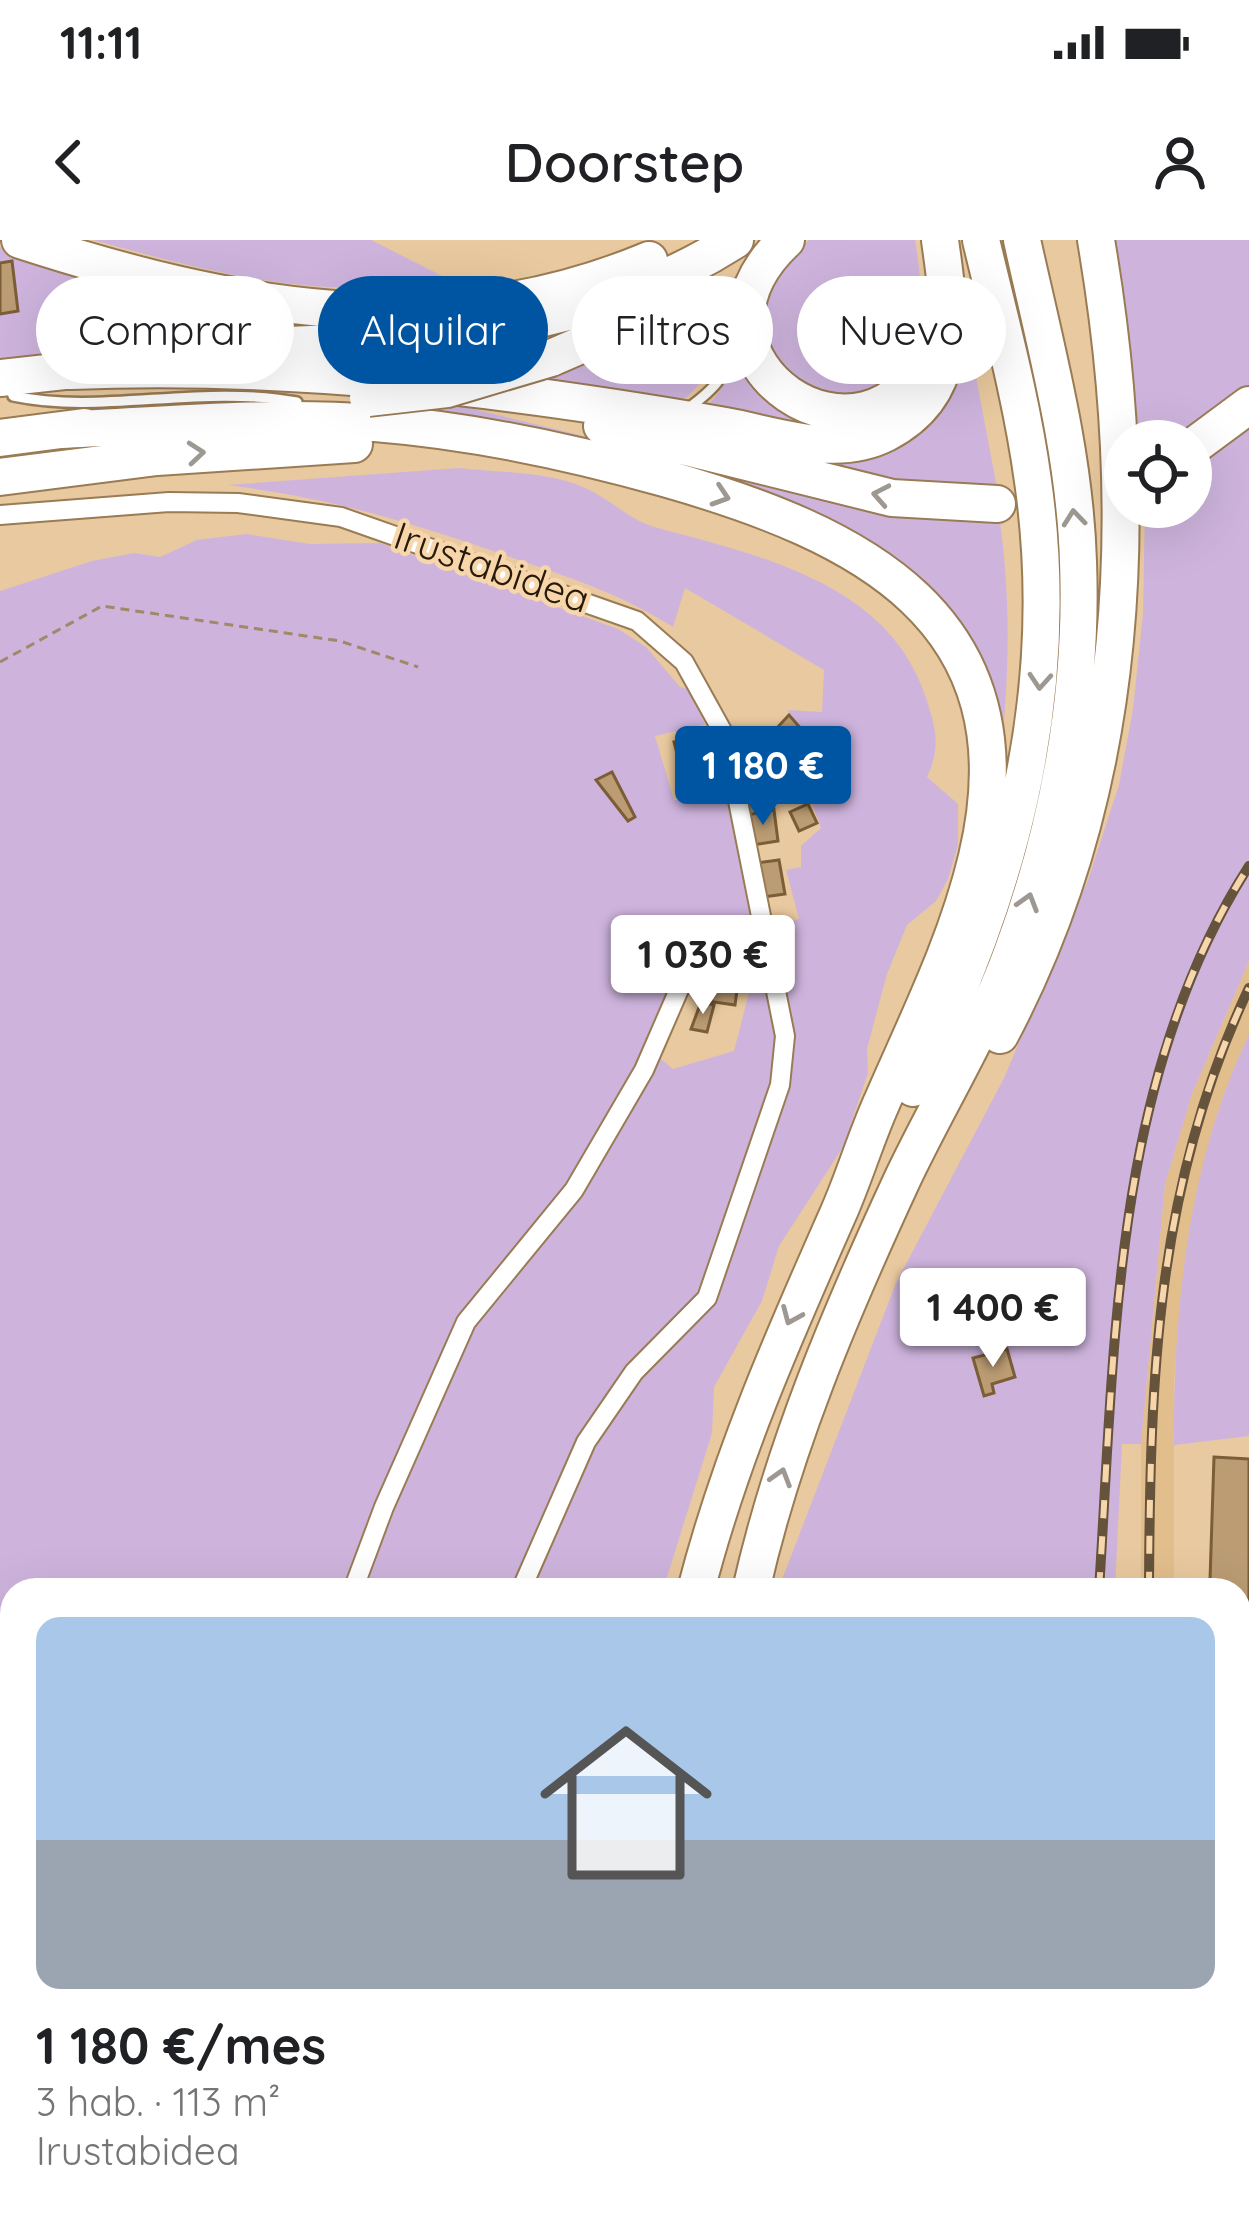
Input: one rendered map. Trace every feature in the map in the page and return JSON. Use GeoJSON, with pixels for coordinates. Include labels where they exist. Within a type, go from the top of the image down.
{"type":"FeatureCollection","features":[{"type":"Feature","properties":{"kind":"highway"},"geometry":{"type":"LineString","coordinates":[[20,240],[228,299],[381,312],[528,298],[622,271],[693,240]]}},
{"type":"Feature","properties":{"kind":"highway"},"geometry":{"type":"LineString","coordinates":[[294,344],[482,334],[527,326],[635,293],[735,240]]}},
{"type":"Feature","properties":{"kind":"highway"},"geometry":{"type":"LineString","coordinates":[[707,276],[763,240]]}},
{"type":"Feature","properties":{"kind":"highway"},"geometry":{"type":"LineString","coordinates":[[785,240],[758,272],[748,300],[745,325],[751,348],[761,370],[787,396],[805,407],[847,412],[889,399],[923,365],[935,318],[928,240]]}},
{"type":"Feature","properties":{"kind":"highway"},"geometry":{"type":"LineString","coordinates":[[356,386],[523,392],[814,445],[868,442],[919,408],[943,374],[951,332],[940,240]]}},
{"type":"Feature","properties":{"kind":"highway"},"geometry":{"type":"LineString","coordinates":[[966,240],[1034,481]]}},
{"type":"Feature","properties":{"kind":"highway"},"geometry":{"type":"LineString","coordinates":[[840,1210],[887,1136],[951,1011],[982,937],[1018,822],[1042,656],[1034,481],[981,240]]}},
{"type":"Feature","properties":{"kind":"highway"},"geometry":{"type":"LineString","coordinates":[[755,1578],[806,1405],[878,1238],[1012,953],[1064,767],[1074,688],[1078,561],[1063,434],[1022,240]]}},
{"type":"Feature","properties":{"kind":"highway"},"geometry":{"type":"LineString","coordinates":[[1082,240],[1117,420]]}},
{"type":"Feature","properties":{"kind":"highway"},"geometry":{"type":"LineString","coordinates":[[1096,240],[1118,420]]}},
{"type":"Feature","properties":{"kind":"highway"},"geometry":{"type":"LineString","coordinates":[[0,437],[298,402],[356,386],[447,389],[572,349]]}},
{"type":"Feature","properties":{"kind":"highway"},"geometry":{"type":"LineString","coordinates":[[3,378],[36,375]]}},
{"type":"Feature","properties":{"kind":"highway"},"geometry":{"type":"LineString","coordinates":[[294,378],[521,406],[892,498],[997,504]]}},
{"type":"Feature","properties":{"kind":"highway"},"geometry":{"type":"LineString","coordinates":[[1212,432],[1249,405]]}},
{"type":"Feature","properties":{"kind":"highway"},"geometry":{"type":"LineString","coordinates":[[61,430],[277,419],[373,423],[474,433],[608,463],[775,514],[868,557],[927,609],[950,641],[980,714],[988,772],[977,859],[936,978],[735,1454],[700,1578]]}},
{"type":"Feature","properties":{"kind":"highway"},"geometry":{"type":"LineString","coordinates":[[0,477],[179,454],[372,443],[469,446],[608,463]]}},
{"type":"Feature","properties":{"kind":"highway"},"geometry":{"type":"LineString","coordinates":[[878,1238],[913,1190],[1022,994],[1065,889],[1091,795],[1112,683],[1123,528]]}},
{"type":"Feature","properties":{"kind":"street","name":"Irustabidea"},"geometry":{"type":"LineString","coordinates":[[0,515],[169,502],[288,508],[393,531],[621,612],[684,662],[725,736],[785,1036],[784,1066],[722,1263],[696,1313],[634,1372],[586,1442],[526,1578]]}},
{"type":"Feature","properties":{"kind":"street"},"geometry":{"type":"LineString","coordinates":[[357,1578],[466,1322],[574,1190],[644,1070],[692,962],[763,932]]}},
{"type":"Feature","properties":{"kind":"lane"},"geometry":{"type":"LineString","coordinates":[[3,378],[13,396],[46,403],[220,392],[298,402]]}},
{"type":"Feature","properties":{"kind":"lane"},"geometry":{"type":"LineString","coordinates":[[674,416],[712,384]]}},
{"type":"Feature","properties":{"kind":"path"},"geometry":{"type":"LineString","coordinates":[[0,662],[102,606],[340,641],[418,667]]}},
{"type":"Feature","properties":{"kind":"shaded area"},"geometry":{"type":"Polygon","coordinates":[[[93,240],[371,240],[442,276],[318,276],[318,286],[312,286],[294,284],[294,276],[240,276],[93,240]]]}},
{"type":"Feature","properties":{"kind":"shaded area"},"geometry":{"type":"Polygon","coordinates":[[[809,240],[915,240],[919,276],[797,276],[797,383],[773,358],[773,287],[809,240]]]}},
{"type":"Feature","properties":{"kind":"shaded area"},"geometry":{"type":"Polygon","coordinates":[[[1111,240],[1249,240],[1249,961],[1192,1094],[1165,1184],[1141,1444],[1122,1444],[1116,1578],[783,1578],[896,1283],[1004,1078],[1088,880],[1119,785],[1143,614],[1145,528],[1212,528],[1212,420],[1137,420],[1111,240]]]}},
{"type":"Feature","properties":{"kind":"shaded area"},"geometry":{"type":"Polygon","coordinates":[[[0,247],[89,276],[36,276],[36,361],[0,365],[0,247]]]}},
{"type":"Feature","properties":{"kind":"shaded area"},"geometry":{"type":"Polygon","coordinates":[[[773,355],[831,434],[699,414],[724,384],[773,384],[773,355]]]}},
{"type":"Feature","properties":{"kind":"shaded area"},"geometry":{"type":"Polygon","coordinates":[[[572,364],[572,384],[699,384],[687,397],[669,402],[542,384],[548,384],[548,374],[572,364]]]}},
{"type":"Feature","properties":{"kind":"shaded area"},"geometry":{"type":"Polygon","coordinates":[[[799,384],[886,384],[856,396],[814,396],[799,384]]]}},
{"type":"Feature","properties":{"kind":"shaded area"},"geometry":{"type":"Polygon","coordinates":[[[907,384],[977,384],[998,493],[909,488],[729,444],[841,457],[907,384]]]}},
{"type":"Feature","properties":{"kind":"shaded area"},"geometry":{"type":"Polygon","coordinates":[[[428,398],[689,462],[999,515],[1008,644],[999,772],[993,715],[872,544],[355,409],[428,398]]]}},
{"type":"Feature","properties":{"kind":"shaded area"},"geometry":{"type":"Polygon","coordinates":[[[459,468],[564,481],[649,525],[778,564],[852,601],[883,627],[908,659],[926,698],[936,738],[927,777],[958,804],[958,845],[948,879],[936,901],[907,925],[887,974],[867,1049],[868,1073],[843,1147],[779,1246],[762,1301],[714,1387],[712,1433],[667,1578],[0,1578],[0,591],[92,561],[134,553],[160,557],[197,540],[246,534],[310,544],[380,543],[618,629],[646,647],[680,687],[688,689],[705,724],[655,736],[674,800],[730,797],[753,910],[744,923],[688,938],[645,1046],[673,1069],[734,1051],[760,950],[775,943],[776,925],[799,919],[786,870],[801,867],[801,846],[821,828],[794,753],[804,742],[788,710],[822,712],[824,670],[685,588],[673,627],[595,588],[440,533],[338,505],[228,485],[459,468]]]}},
{"type":"Feature","properties":{"kind":"shaded area"},"geometry":{"type":"Polygon","coordinates":[[[1249,961],[1249,1035],[1207,1163],[1186,1254],[1174,1378],[1174,1578],[1141,1578],[1141,1444],[1165,1184],[1192,1094],[1249,961]]]}},
{"type":"Feature","properties":{"kind":"shaded area"},"geometry":{"type":"Polygon","coordinates":[[[1249,1035],[1249,1436],[1174,1445],[1177,1341],[1189,1236],[1212,1132],[1249,1035]]]}},
{"type":"Feature","properties":{"kind":"building"},"geometry":{"type":"Polygon","coordinates":[[[12,261],[18,311],[0,314],[0,263],[12,261]]]}},
{"type":"Feature","properties":{"kind":"building"},"geometry":{"type":"Polygon","coordinates":[[[789,715],[803,731],[787,744],[775,730],[789,715]]]}},
{"type":"Feature","properties":{"kind":"building"},"geometry":{"type":"Polygon","coordinates":[[[715,733],[721,769],[682,773],[674,742],[715,733]]]}},
{"type":"Feature","properties":{"kind":"building"},"geometry":{"type":"Polygon","coordinates":[[[767,764],[774,810],[747,815],[740,768],[767,764]]]}},
{"type":"Feature","properties":{"kind":"building"},"geometry":{"type":"Polygon","coordinates":[[[612,772],[635,817],[628,821],[596,780],[612,772]]]}},
{"type":"Feature","properties":{"kind":"building"},"geometry":{"type":"Polygon","coordinates":[[[808,804],[817,823],[799,831],[790,812],[808,804]]]}},
{"type":"Feature","properties":{"kind":"building"},"geometry":{"type":"Polygon","coordinates":[[[774,810],[778,841],[752,845],[747,815],[774,810]]]}},
{"type":"Feature","properties":{"kind":"building"},"geometry":{"type":"Polygon","coordinates":[[[779,860],[785,894],[763,897],[756,863],[779,860]]]}},
{"type":"Feature","properties":{"kind":"building"},"geometry":{"type":"Polygon","coordinates":[[[729,952],[742,954],[735,1005],[700,1000],[700,991],[687,988],[704,959],[729,952]]]}},
{"type":"Feature","properties":{"kind":"building"},"geometry":{"type":"Polygon","coordinates":[[[701,1002],[714,1005],[707,1032],[691,1029],[701,1002]]]}},
{"type":"Feature","properties":{"kind":"building"},"geometry":{"type":"Polygon","coordinates":[[[1007,1349],[1015,1377],[992,1384],[994,1393],[984,1396],[973,1358],[1007,1349]]]}},
{"type":"Feature","properties":{"kind":"building"},"geometry":{"type":"Polygon","coordinates":[[[1214,1457],[1249,1459],[1249,1578],[1210,1578],[1214,1457]]]}},
{"type":"Feature","properties":{"kind":"railway"},"geometry":{"type":"LineString","coordinates":[[1100,1578],[1117,1310],[1146,1124],[1170,1035],[1204,948],[1249,866]]}},
{"type":"Feature","properties":{"kind":"railway"},"geometry":{"type":"LineString","coordinates":[[1149,1578],[1152,1433],[1164,1283],[1194,1135],[1249,988]]}}]}
